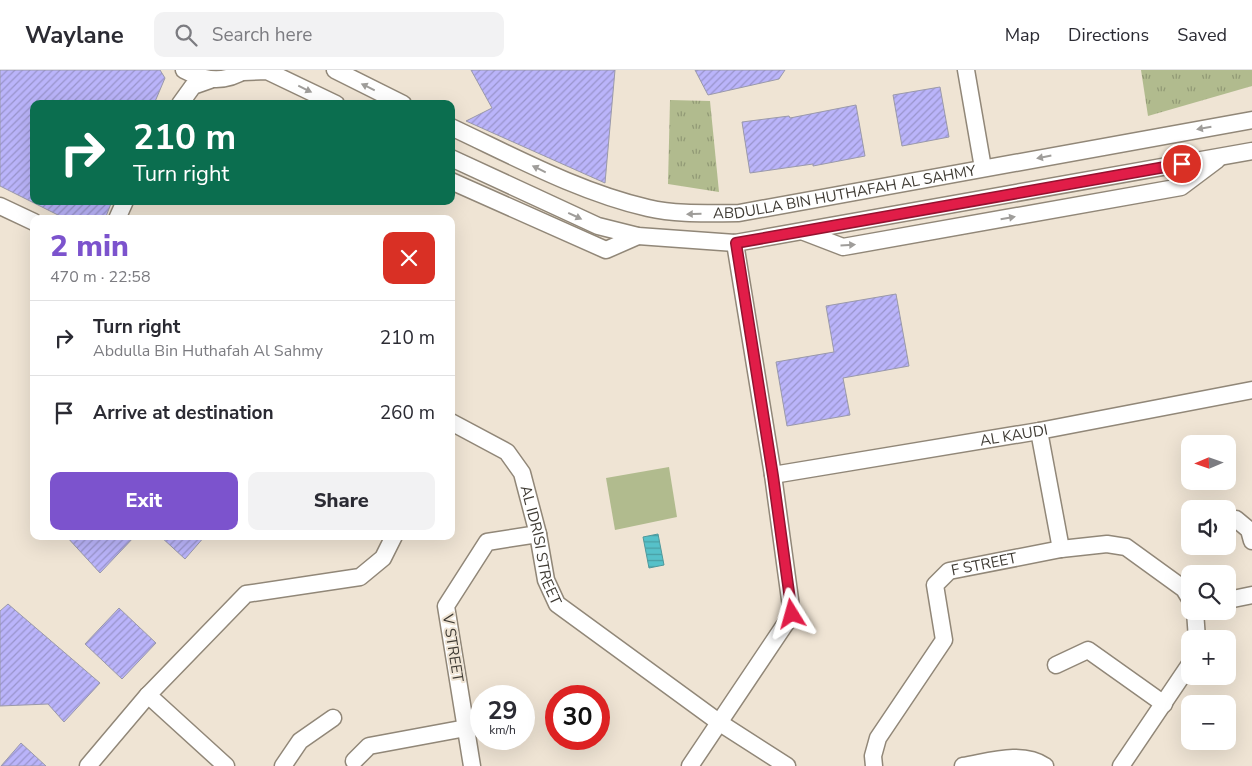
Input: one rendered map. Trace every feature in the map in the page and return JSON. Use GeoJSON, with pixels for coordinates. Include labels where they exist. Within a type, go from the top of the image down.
{"type":"FeatureCollection","features":[{"type":"Feature","properties":{"kind":"street"},"geometry":{"type":"LineString","coordinates":[[176,100],[183,79],[183,70],[210,80]]}},
{"type":"Feature","properties":{"kind":"street"},"geometry":{"type":"LineString","coordinates":[[335,70],[395,100]]}},
{"type":"Feature","properties":{"kind":"street"},"geometry":{"type":"LineString","coordinates":[[966,70],[983,168]]}},
{"type":"Feature","properties":{"kind":"street"},"geometry":{"type":"LineString","coordinates":[[183,100],[193,86],[210,80],[227,78],[244,71],[267,71],[327,100]]}},
{"type":"Feature","properties":{"kind":"street","name":"ABDULLA BIN HUTHAFAH AL SAHMY"},"geometry":{"type":"LineString","coordinates":[[455,129],[566,182],[649,209],[684,214],[739,213],[1252,120]]}},
{"type":"Feature","properties":{"kind":"street","name":"ABDULLA BIN HUTHAFAH AL SAHMY"},"geometry":{"type":"LineString","coordinates":[[455,160],[598,226],[638,236],[736,243],[1252,151]]}},
{"type":"Feature","properties":{"kind":"street"},"geometry":{"type":"LineString","coordinates":[[802,232],[843,247],[1172,189],[1181,187],[1221,157]]}},
{"type":"Feature","properties":{"kind":"street"},"geometry":{"type":"LineString","coordinates":[[455,183],[606,250],[638,236]]}},
{"type":"Feature","properties":{"kind":"street"},"geometry":{"type":"LineString","coordinates":[[0,206],[30,220]]}},
{"type":"Feature","properties":{"kind":"street"},"geometry":{"type":"LineString","coordinates":[[690,766],[792,614],[773,476],[736,243]]}},
{"type":"Feature","properties":{"kind":"street","name":"AL KAUDI"},"geometry":{"type":"LineString","coordinates":[[773,476],[1039,431],[1252,390]]}},
{"type":"Feature","properties":{"kind":"street","name":"AL IDRISI STREET"},"geometry":{"type":"LineString","coordinates":[[455,426],[507,452],[522,473],[538,534],[546,580],[557,604],[720,723],[787,766]]}},
{"type":"Feature","properties":{"kind":"street"},"geometry":{"type":"LineString","coordinates":[[1039,431],[1061,549]]}},
{"type":"Feature","properties":{"kind":"street"},"geometry":{"type":"LineString","coordinates":[[1236,519],[1249,530],[1252,541]]}},
{"type":"Feature","properties":{"kind":"street","name":"V STREET"},"geometry":{"type":"LineString","coordinates":[[472,766],[446,606],[486,542],[538,534]]}},
{"type":"Feature","properties":{"kind":"street"},"geometry":{"type":"LineString","coordinates":[[88,766],[148,695],[246,594],[360,577],[382,558],[392,540]]}},
{"type":"Feature","properties":{"kind":"street","name":"F STREET"},"geometry":{"type":"LineString","coordinates":[[874,766],[873,756],[878,738],[944,640],[935,586],[949,571],[1061,549],[1107,544],[1126,547],[1181,587]]}},
{"type":"Feature","properties":{"kind":"street"},"geometry":{"type":"LineString","coordinates":[[1236,598],[1252,595]]}},
{"type":"Feature","properties":{"kind":"street"},"geometry":{"type":"LineString","coordinates":[[1056,665],[1088,650],[1164,704]]}},
{"type":"Feature","properties":{"kind":"street"},"geometry":{"type":"LineString","coordinates":[[1121,766],[1181,678]]}},
{"type":"Feature","properties":{"kind":"street"},"geometry":{"type":"LineString","coordinates":[[148,695],[226,766]]}},
{"type":"Feature","properties":{"kind":"street"},"geometry":{"type":"LineString","coordinates":[[283,766],[300,741],[333,718]]}},
{"type":"Feature","properties":{"kind":"street"},"geometry":{"type":"LineString","coordinates":[[354,761],[369,746],[466,728]]}},
{"type":"Feature","properties":{"kind":"street"},"geometry":{"type":"LineString","coordinates":[[962,766],[1036,760],[1045,766]]}},
{"type":"Feature","properties":{"kind":"green space"},"geometry":{"type":"Polygon","coordinates":[[[1141,70],[1252,70],[1252,86],[1148,116],[1141,70]]]}},
{"type":"Feature","properties":{"kind":"green space"},"geometry":{"type":"Polygon","coordinates":[[[670,100],[710,101],[719,192],[668,184],[670,100]]]}},
{"type":"Feature","properties":{"kind":"green space"},"geometry":{"type":"Polygon","coordinates":[[[669,467],[677,517],[615,530],[606,478],[669,467]]]}},
{"type":"Feature","properties":{"kind":"water"},"geometry":{"type":"Polygon","coordinates":[[[658,534],[664,565],[649,568],[643,537],[658,534]]]}},
{"type":"Feature","properties":{"kind":"building"},"geometry":{"type":"Polygon","coordinates":[[[0,70],[160,70],[165,78],[156,100],[30,100],[30,201],[0,186],[0,70]]]}},
{"type":"Feature","properties":{"kind":"building"},"geometry":{"type":"Polygon","coordinates":[[[471,70],[615,70],[605,183],[466,121],[492,108],[471,70]]]}},
{"type":"Feature","properties":{"kind":"building"},"geometry":{"type":"Polygon","coordinates":[[[695,70],[785,70],[779,79],[708,95],[695,70]]]}},
{"type":"Feature","properties":{"kind":"building"},"geometry":{"type":"Polygon","coordinates":[[[940,87],[949,137],[902,146],[893,95],[940,87]]]}},
{"type":"Feature","properties":{"kind":"building"},"geometry":{"type":"Polygon","coordinates":[[[856,105],[865,156],[813,166],[813,164],[750,173],[742,122],[789,116],[790,118],[856,105]]]}},
{"type":"Feature","properties":{"kind":"building"},"geometry":{"type":"Polygon","coordinates":[[[38,205],[110,205],[107,215],[58,215],[38,205]]]}},
{"type":"Feature","properties":{"kind":"building"},"geometry":{"type":"Polygon","coordinates":[[[896,294],[909,366],[843,378],[850,415],[787,426],[776,362],[834,352],[826,306],[896,294]]]}},
{"type":"Feature","properties":{"kind":"building"},"geometry":{"type":"Polygon","coordinates":[[[70,540],[131,540],[100,573],[70,540]]]}},
{"type":"Feature","properties":{"kind":"building"},"geometry":{"type":"Polygon","coordinates":[[[164,540],[202,540],[185,559],[164,540]]]}},
{"type":"Feature","properties":{"kind":"building"},"geometry":{"type":"Polygon","coordinates":[[[8,604],[100,683],[64,722],[48,704],[0,706],[0,611],[8,604]]]}},
{"type":"Feature","properties":{"kind":"building"},"geometry":{"type":"Polygon","coordinates":[[[119,608],[156,643],[122,679],[85,644],[119,608]]]}},
{"type":"Feature","properties":{"kind":"building"},"geometry":{"type":"Polygon","coordinates":[[[21,743],[46,766],[1,766],[21,743]]]}},
{"type":"Feature","properties":{"kind":"route"},"geometry":{"type":"LineString","coordinates":[[792,614],[773,476],[736,243],[1182,164]]}}]}
